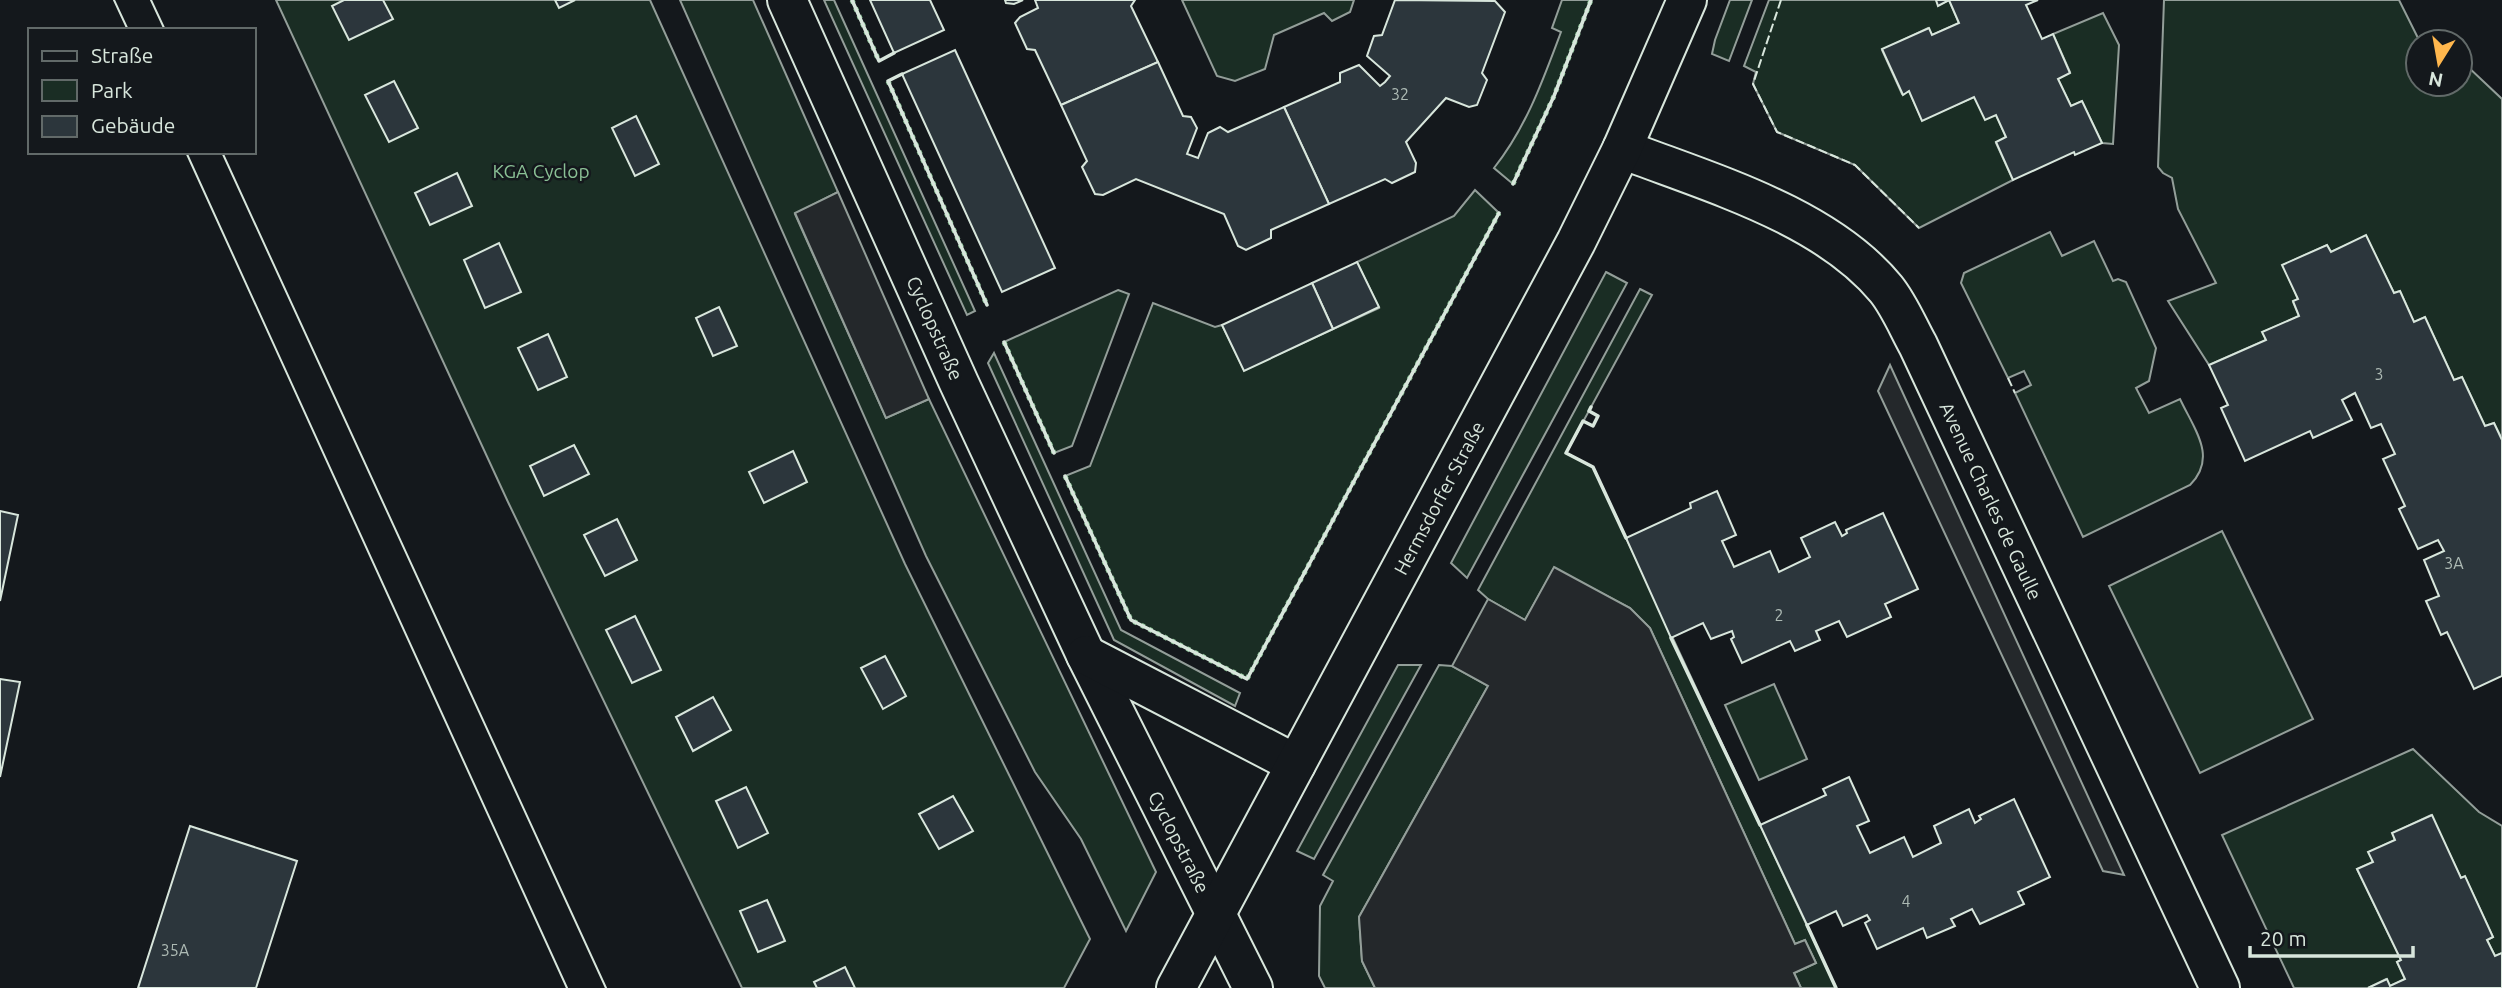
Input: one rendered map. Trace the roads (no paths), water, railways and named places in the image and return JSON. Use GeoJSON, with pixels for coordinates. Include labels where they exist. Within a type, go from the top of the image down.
{"type":"FeatureCollection","features":[{"type":"Feature","properties":{"kind":"street","name":"Cyclopstraße"},"geometry":{"type":"LineString","coordinates":[[787,0],[959,383],[1086,655],[1253,988]]}},
{"type":"Feature","properties":{"kind":"street","name":"Hermsdorfer Straße"},"geometry":{"type":"LineString","coordinates":[[1176,988],[1563,267],[1622,149],[1687,0]]}},
{"type":"Feature","properties":{"kind":"street","name":"Avenue Charles de Gaulle"},"geometry":{"type":"LineString","coordinates":[[1622,149],[1786,214],[1847,250],[1887,290],[1924,357],[2220,988]]}},
{"type":"Feature","properties":{"kind":"street"},"geometry":{"type":"LineString","coordinates":[[1086,655],[1296,764]]}},
{"type":"Feature","properties":{"kind":"tram line"},"geometry":{"type":"LineString","coordinates":[[114,0],[127,28]]}},
{"type":"Feature","properties":{"kind":"tram line"},"geometry":{"type":"LineString","coordinates":[[151,0],[164,28]]}},
{"type":"Feature","properties":{"kind":"tram line"},"geometry":{"type":"LineString","coordinates":[[187,154],[567,988]]}},
{"type":"Feature","properties":{"kind":"tram line"},"geometry":{"type":"LineString","coordinates":[[223,154],[606,988]]}},
{"type":"Feature","properties":{"kind":"park label","name":"KGA Cyclop"},"geometry":{"type":"Point","coordinates":[541,171]}}]}
